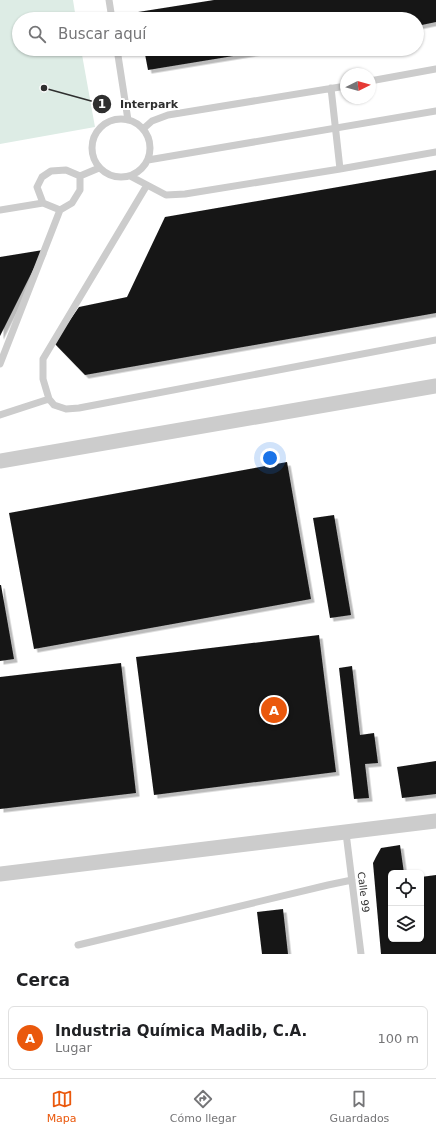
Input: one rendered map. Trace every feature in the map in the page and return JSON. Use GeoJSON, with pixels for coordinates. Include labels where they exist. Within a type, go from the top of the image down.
{"type":"FeatureCollection","features":[{"type":"Feature","properties":{"kind":"street"},"geometry":{"type":"LineString","coordinates":[[0,461],[436,386]]}},
{"type":"Feature","properties":{"kind":"street"},"geometry":{"type":"LineString","coordinates":[[0,874],[436,821]]}},
{"type":"Feature","properties":{"kind":"lane"},"geometry":{"type":"LineString","coordinates":[[109,0],[111,12]]}},
{"type":"Feature","properties":{"kind":"lane"},"geometry":{"type":"LineString","coordinates":[[118,56],[128,120]]}},
{"type":"Feature","properties":{"kind":"lane"},"geometry":{"type":"LineString","coordinates":[[376,80],[436,69]]}},
{"type":"Feature","properties":{"kind":"lane"},"geometry":{"type":"LineString","coordinates":[[143,129],[152,122],[168,114],[340,87]]}},
{"type":"Feature","properties":{"kind":"lane"},"geometry":{"type":"LineString","coordinates":[[331,88],[340,169]]}},
{"type":"Feature","properties":{"kind":"lane"},"geometry":{"type":"LineString","coordinates":[[148,160],[436,111]]}},
{"type":"Feature","properties":{"kind":"lane"},"geometry":{"type":"LineString","coordinates":[[120,119],[128,120],[143,129],[150,144],[150,152],[148,160],[137,173],[121,178],[106,173],[99,168],[95,161],[92,145],[98,130],[112,121],[120,119]]}},
{"type":"Feature","properties":{"kind":"lane"},"geometry":{"type":"LineString","coordinates":[[130,176],[166,195],[185,194],[436,152]]}},
{"type":"Feature","properties":{"kind":"lane"},"geometry":{"type":"LineString","coordinates":[[43,203],[38,187],[42,177],[51,171],[66,170],[80,176],[99,168]]}},
{"type":"Feature","properties":{"kind":"lane"},"geometry":{"type":"LineString","coordinates":[[0,364],[60,210],[72,203],[80,190],[80,176]]}},
{"type":"Feature","properties":{"kind":"lane"},"geometry":{"type":"LineString","coordinates":[[147,186],[43,359],[42,379],[49,399],[54,405],[66,409],[79,408],[436,340]]}},
{"type":"Feature","properties":{"kind":"lane"},"geometry":{"type":"LineString","coordinates":[[0,210],[43,203],[60,210]]}},
{"type":"Feature","properties":{"kind":"lane"},"geometry":{"type":"LineString","coordinates":[[0,415],[49,399]]}},
{"type":"Feature","properties":{"kind":"lane","name":"Calle 99"},"geometry":{"type":"LineString","coordinates":[[346,832],[361,954]]}},
{"type":"Feature","properties":{"kind":"lane"},"geometry":{"type":"LineString","coordinates":[[78,945],[352,880]]}},
{"type":"Feature","properties":{"kind":"shaded area"},"geometry":{"type":"Polygon","coordinates":[[[0,0],[73,0],[75,12],[12,12],[12,56],[82,56],[95,127],[0,144],[0,0]]]}},
{"type":"Feature","properties":{"kind":"building"},"geometry":{"type":"Polygon","coordinates":[[[214,0],[436,0],[436,22],[424,25],[424,12],[138,12],[214,0]]]}},
{"type":"Feature","properties":{"kind":"building"},"geometry":{"type":"Polygon","coordinates":[[[145,56],[233,56],[148,70],[145,56]]]}},
{"type":"Feature","properties":{"kind":"building"},"geometry":{"type":"Polygon","coordinates":[[[436,170],[436,313],[85,375],[54,343],[79,307],[127,297],[165,217],[436,170]]]}},
{"type":"Feature","properties":{"kind":"building"},"geometry":{"type":"Polygon","coordinates":[[[43,250],[0,336],[0,257],[43,250]]]}},
{"type":"Feature","properties":{"kind":"building"},"geometry":{"type":"Polygon","coordinates":[[[287,462],[311,599],[34,649],[9,513],[287,462]]]}},
{"type":"Feature","properties":{"kind":"building"},"geometry":{"type":"Polygon","coordinates":[[[334,515],[351,615],[330,618],[313,518],[334,515]]]}},
{"type":"Feature","properties":{"kind":"building"},"geometry":{"type":"Polygon","coordinates":[[[0,585],[14,659],[0,661],[0,585]]]}},
{"type":"Feature","properties":{"kind":"building"},"geometry":{"type":"Polygon","coordinates":[[[319,635],[336,772],[154,795],[136,657],[319,635]]]}},
{"type":"Feature","properties":{"kind":"building"},"geometry":{"type":"Polygon","coordinates":[[[121,663],[136,793],[0,809],[0,677],[121,663]]]}},
{"type":"Feature","properties":{"kind":"building"},"geometry":{"type":"Polygon","coordinates":[[[352,666],[360,735],[374,733],[378,763],[365,764],[369,798],[354,799],[339,668],[352,666]]]}},
{"type":"Feature","properties":{"kind":"building"},"geometry":{"type":"Polygon","coordinates":[[[436,761],[436,794],[402,798],[397,767],[436,761]]]}},
{"type":"Feature","properties":{"kind":"building"},"geometry":{"type":"Polygon","coordinates":[[[400,845],[404,870],[388,870],[388,942],[424,942],[424,877],[436,875],[436,954],[381,954],[373,863],[381,848],[400,845]]]}},
{"type":"Feature","properties":{"kind":"building"},"geometry":{"type":"Polygon","coordinates":[[[283,909],[288,954],[262,954],[257,912],[283,909]]]}},
{"type":"Feature","properties":{"kind":"place","name":"Interpark"},"geometry":{"type":"Point","coordinates":[44,88]}},
{"type":"Feature","properties":{"kind":"place","name":"Industria Química Madib, C.A."},"geometry":{"type":"Point","coordinates":[274,710]}}]}
